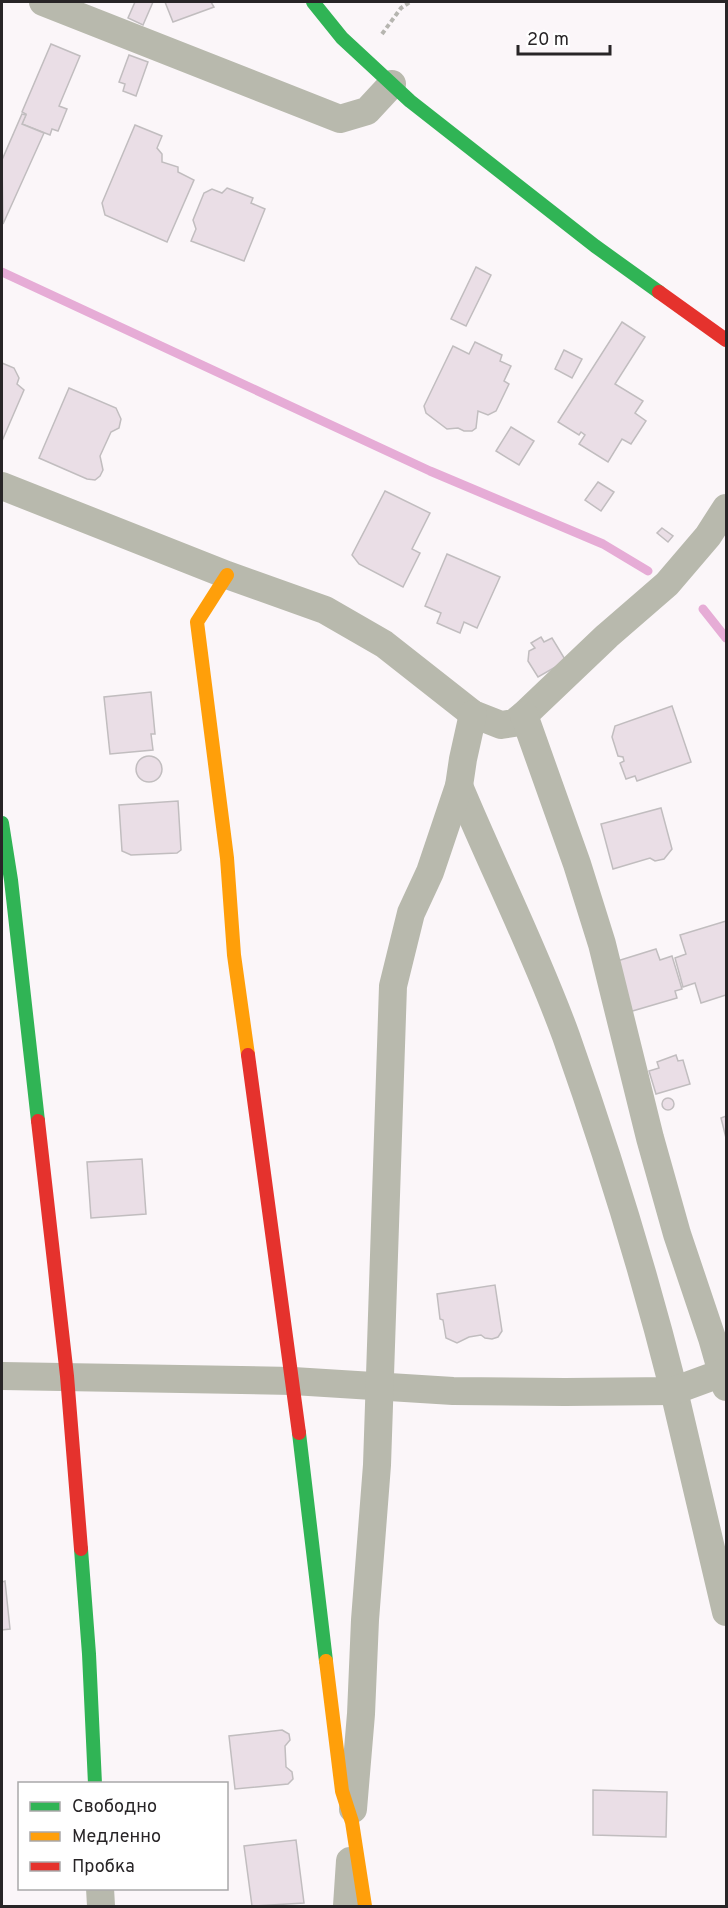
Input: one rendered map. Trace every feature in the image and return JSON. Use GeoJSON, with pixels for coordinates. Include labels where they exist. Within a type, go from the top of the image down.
{"type":"FeatureCollection","features":[{"type":"Feature","properties":{"kind":"street"},"geometry":{"type":"LineString","coordinates":[[43,2],[340,118],[368,111],[392,84]]}},
{"type":"Feature","properties":{"kind":"street"},"geometry":{"type":"LineString","coordinates":[[313,2],[342,38],[410,101],[595,246],[726,340]]}},
{"type":"Feature","properties":{"kind":"street"},"geometry":{"type":"LineString","coordinates":[[2,486],[227,575],[325,610],[384,644],[473,714],[501,725],[514,723],[524,716],[607,636],[668,584],[708,537],[726,508]]}},
{"type":"Feature","properties":{"kind":"street"},"geometry":{"type":"LineString","coordinates":[[227,575],[197,622],[227,858],[227,892],[233,949],[282,1315],[293,1381],[342,1791],[352,1822],[365,1906]]}},
{"type":"Feature","properties":{"kind":"street"},"geometry":{"type":"LineString","coordinates":[[346,1906],[377,1465],[393,986],[411,913],[429,872],[459,786],[473,714]]}},
{"type":"Feature","properties":{"kind":"street"},"geometry":{"type":"LineString","coordinates":[[2,1376],[293,1381],[453,1391],[673,1391],[724,1380],[677,1234],[656,1159],[624,1041],[602,944],[577,864],[524,716]]}},
{"type":"Feature","properties":{"kind":"street"},"geometry":{"type":"LineString","coordinates":[[459,786],[532,948],[566,1036],[650,1301],[726,1612]]}},
{"type":"Feature","properties":{"kind":"street"},"geometry":{"type":"LineString","coordinates":[[2,823],[67,1377],[89,1654],[95,1782]]}},
{"type":"Feature","properties":{"kind":"street"},"geometry":{"type":"LineString","coordinates":[[100,1890],[101,1906]]}},
{"type":"Feature","properties":{"kind":"path"},"geometry":{"type":"LineString","coordinates":[[364,58],[401,8],[410,2]]}},
{"type":"Feature","properties":{"kind":"building"},"geometry":{"type":"Polygon","coordinates":[[[135,2],[153,2],[143,25],[128,18],[135,2]]]}},
{"type":"Feature","properties":{"kind":"building"},"geometry":{"type":"Polygon","coordinates":[[[165,2],[211,2],[214,7],[173,22],[165,2]]]}},
{"type":"Feature","properties":{"kind":"building"},"geometry":{"type":"Polygon","coordinates":[[[51,44],[80,56],[59,106],[67,109],[58,131],[52,129],[50,135],[22,124],[26,114],[22,112],[51,44]]]}},
{"type":"Feature","properties":{"kind":"building"},"geometry":{"type":"Polygon","coordinates":[[[129,55],[148,62],[136,96],[123,91],[125,84],[119,82],[129,55]]]}},
{"type":"Feature","properties":{"kind":"building"},"geometry":{"type":"Polygon","coordinates":[[[22,114],[26,115],[22,124],[44,133],[3,224],[2,160],[22,114]]]}},
{"type":"Feature","properties":{"kind":"building"},"geometry":{"type":"Polygon","coordinates":[[[135,125],[162,136],[157,148],[162,154],[162,162],[178,167],[178,172],[194,180],[167,242],[105,215],[102,203],[135,125]]]}},
{"type":"Feature","properties":{"kind":"building"},"geometry":{"type":"Polygon","coordinates":[[[227,188],[253,198],[251,203],[265,209],[244,261],[191,241],[196,229],[193,220],[204,193],[212,189],[222,193],[227,188]]]}},
{"type":"Feature","properties":{"kind":"building"},"geometry":{"type":"Polygon","coordinates":[[[476,267],[491,275],[466,326],[451,319],[476,267]]]}},
{"type":"Feature","properties":{"kind":"building"},"geometry":{"type":"Polygon","coordinates":[[[622,322],[645,337],[615,384],[643,401],[635,413],[646,421],[631,444],[622,439],[608,462],[579,444],[585,435],[581,432],[579,435],[558,422],[622,322]]]}},
{"type":"Feature","properties":{"kind":"building"},"geometry":{"type":"Polygon","coordinates":[[[475,342],[502,355],[500,361],[511,366],[504,381],[509,384],[496,411],[488,415],[478,411],[476,428],[472,431],[458,428],[447,429],[426,413],[424,406],[453,346],[469,354],[475,342]]]}},
{"type":"Feature","properties":{"kind":"building"},"geometry":{"type":"Polygon","coordinates":[[[564,350],[582,359],[572,378],[555,369],[564,350]]]}},
{"type":"Feature","properties":{"kind":"building"},"geometry":{"type":"Polygon","coordinates":[[[2,363],[14,368],[19,378],[17,384],[24,390],[2,441],[2,363]]]}},
{"type":"Feature","properties":{"kind":"building"},"geometry":{"type":"Polygon","coordinates":[[[69,388],[116,408],[121,419],[119,428],[111,432],[100,456],[103,470],[95,480],[87,479],[39,458],[69,388]]]}},
{"type":"Feature","properties":{"kind":"building"},"geometry":{"type":"Polygon","coordinates":[[[511,427],[534,441],[519,465],[496,451],[511,427]]]}},
{"type":"Feature","properties":{"kind":"building"},"geometry":{"type":"Polygon","coordinates":[[[598,482],[614,492],[601,511],[585,500],[598,482]]]}},
{"type":"Feature","properties":{"kind":"building"},"geometry":{"type":"Polygon","coordinates":[[[385,491],[430,513],[412,549],[420,553],[403,587],[359,564],[352,555],[385,491]]]}},
{"type":"Feature","properties":{"kind":"building"},"geometry":{"type":"Polygon","coordinates":[[[662,528],[673,536],[668,542],[657,533],[662,528]]]}},
{"type":"Feature","properties":{"kind":"building"},"geometry":{"type":"Polygon","coordinates":[[[447,554],[500,577],[477,628],[464,622],[460,633],[437,623],[441,613],[425,606],[447,554]]]}},
{"type":"Feature","properties":{"kind":"building"},"geometry":{"type":"Polygon","coordinates":[[[541,637],[544,642],[552,638],[566,661],[538,677],[528,661],[529,651],[535,648],[531,643],[541,637]]]}},
{"type":"Feature","properties":{"kind":"building"},"geometry":{"type":"Polygon","coordinates":[[[151,692],[155,734],[151,734],[153,750],[110,754],[104,697],[151,692]]]}},
{"type":"Feature","properties":{"kind":"building"},"geometry":{"type":"Polygon","coordinates":[[[672,706],[691,762],[637,781],[635,776],[626,779],[620,763],[624,761],[623,757],[618,756],[612,737],[615,726],[672,706]]]}},
{"type":"Feature","properties":{"kind":"building"},"geometry":{"type":"Polygon","coordinates":[[[149,756],[158,760],[162,769],[158,778],[149,782],[140,778],[136,769],[140,760],[149,756]]]}},
{"type":"Feature","properties":{"kind":"building"},"geometry":{"type":"Polygon","coordinates":[[[178,801],[181,850],[177,853],[131,855],[122,851],[119,805],[178,801]]]}},
{"type":"Feature","properties":{"kind":"building"},"geometry":{"type":"Polygon","coordinates":[[[661,808],[672,849],[664,859],[655,861],[650,858],[613,869],[601,824],[661,808]]]}},
{"type":"Feature","properties":{"kind":"building"},"geometry":{"type":"Polygon","coordinates":[[[726,921],[726,995],[701,1003],[695,983],[683,987],[675,958],[686,954],[680,935],[726,921]]]}},
{"type":"Feature","properties":{"kind":"building"},"geometry":{"type":"Polygon","coordinates":[[[656,949],[660,960],[672,956],[682,989],[675,991],[677,998],[629,1012],[614,962],[656,949]]]}},
{"type":"Feature","properties":{"kind":"building"},"geometry":{"type":"Polygon","coordinates":[[[676,1055],[678,1061],[683,1060],[690,1084],[656,1094],[649,1071],[659,1068],[657,1062],[676,1055]]]}},
{"type":"Feature","properties":{"kind":"building"},"geometry":{"type":"Polygon","coordinates":[[[670,1098],[674,1104],[670,1110],[666,1110],[662,1102],[670,1098]]]}},
{"type":"Feature","properties":{"kind":"building"},"geometry":{"type":"Polygon","coordinates":[[[726,1116],[726,1138],[721,1118],[726,1116]]]}},
{"type":"Feature","properties":{"kind":"building"},"geometry":{"type":"Polygon","coordinates":[[[142,1159],[146,1214],[91,1218],[87,1162],[142,1159]]]}},
{"type":"Feature","properties":{"kind":"building"},"geometry":{"type":"Polygon","coordinates":[[[495,1285],[502,1331],[498,1337],[492,1339],[481,1335],[469,1337],[457,1343],[446,1338],[443,1320],[440,1319],[437,1294],[495,1285]]]}},
{"type":"Feature","properties":{"kind":"building"},"geometry":{"type":"Polygon","coordinates":[[[5,1581],[10,1629],[2,1630],[2,1582],[5,1581]]]}},
{"type":"Feature","properties":{"kind":"building"},"geometry":{"type":"Polygon","coordinates":[[[282,1730],[289,1734],[290,1740],[285,1746],[286,1767],[292,1772],[293,1779],[288,1784],[235,1789],[229,1736],[282,1730]]]}},
{"type":"Feature","properties":{"kind":"building"},"geometry":{"type":"Polygon","coordinates":[[[593,1790],[667,1792],[666,1837],[593,1835],[593,1790]]]}},
{"type":"Feature","properties":{"kind":"building"},"geometry":{"type":"Polygon","coordinates":[[[296,1840],[304,1903],[252,1906],[244,1846],[296,1840]]]}},
{"type":"Feature","properties":{"kind":"waterway"},"geometry":{"type":"LineString","coordinates":[[2,272],[430,471],[603,544],[648,571]]}},
{"type":"Feature","properties":{"kind":"waterway"},"geometry":{"type":"LineString","coordinates":[[703,609],[726,638]]}},
{"type":"Feature","properties":{"kind":"traffic: fast"},"geometry":{"type":"LineString","coordinates":[[313,2],[342,38],[410,101],[595,246],[659,292]]}},
{"type":"Feature","properties":{"kind":"traffic: fast"},"geometry":{"type":"LineString","coordinates":[[2,823],[11,880],[38,1121]]}},
{"type":"Feature","properties":{"kind":"traffic: fast"},"geometry":{"type":"LineString","coordinates":[[299,1433],[326,1661]]}},
{"type":"Feature","properties":{"kind":"traffic: fast"},"geometry":{"type":"LineString","coordinates":[[81,1549],[95,1782]]}},
{"type":"Feature","properties":{"kind":"traffic: slow"},"geometry":{"type":"LineString","coordinates":[[227,575],[197,622],[227,858],[234,955],[248,1055]]}},
{"type":"Feature","properties":{"kind":"traffic: slow"},"geometry":{"type":"LineString","coordinates":[[326,1661],[342,1791],[352,1822],[365,1906]]}},
{"type":"Feature","properties":{"kind":"traffic: jam"},"geometry":{"type":"LineString","coordinates":[[659,292],[726,340]]}},
{"type":"Feature","properties":{"kind":"traffic: jam"},"geometry":{"type":"LineString","coordinates":[[248,1055],[299,1433]]}},
{"type":"Feature","properties":{"kind":"traffic: jam"},"geometry":{"type":"LineString","coordinates":[[38,1121],[67,1376],[81,1549]]}}]}
